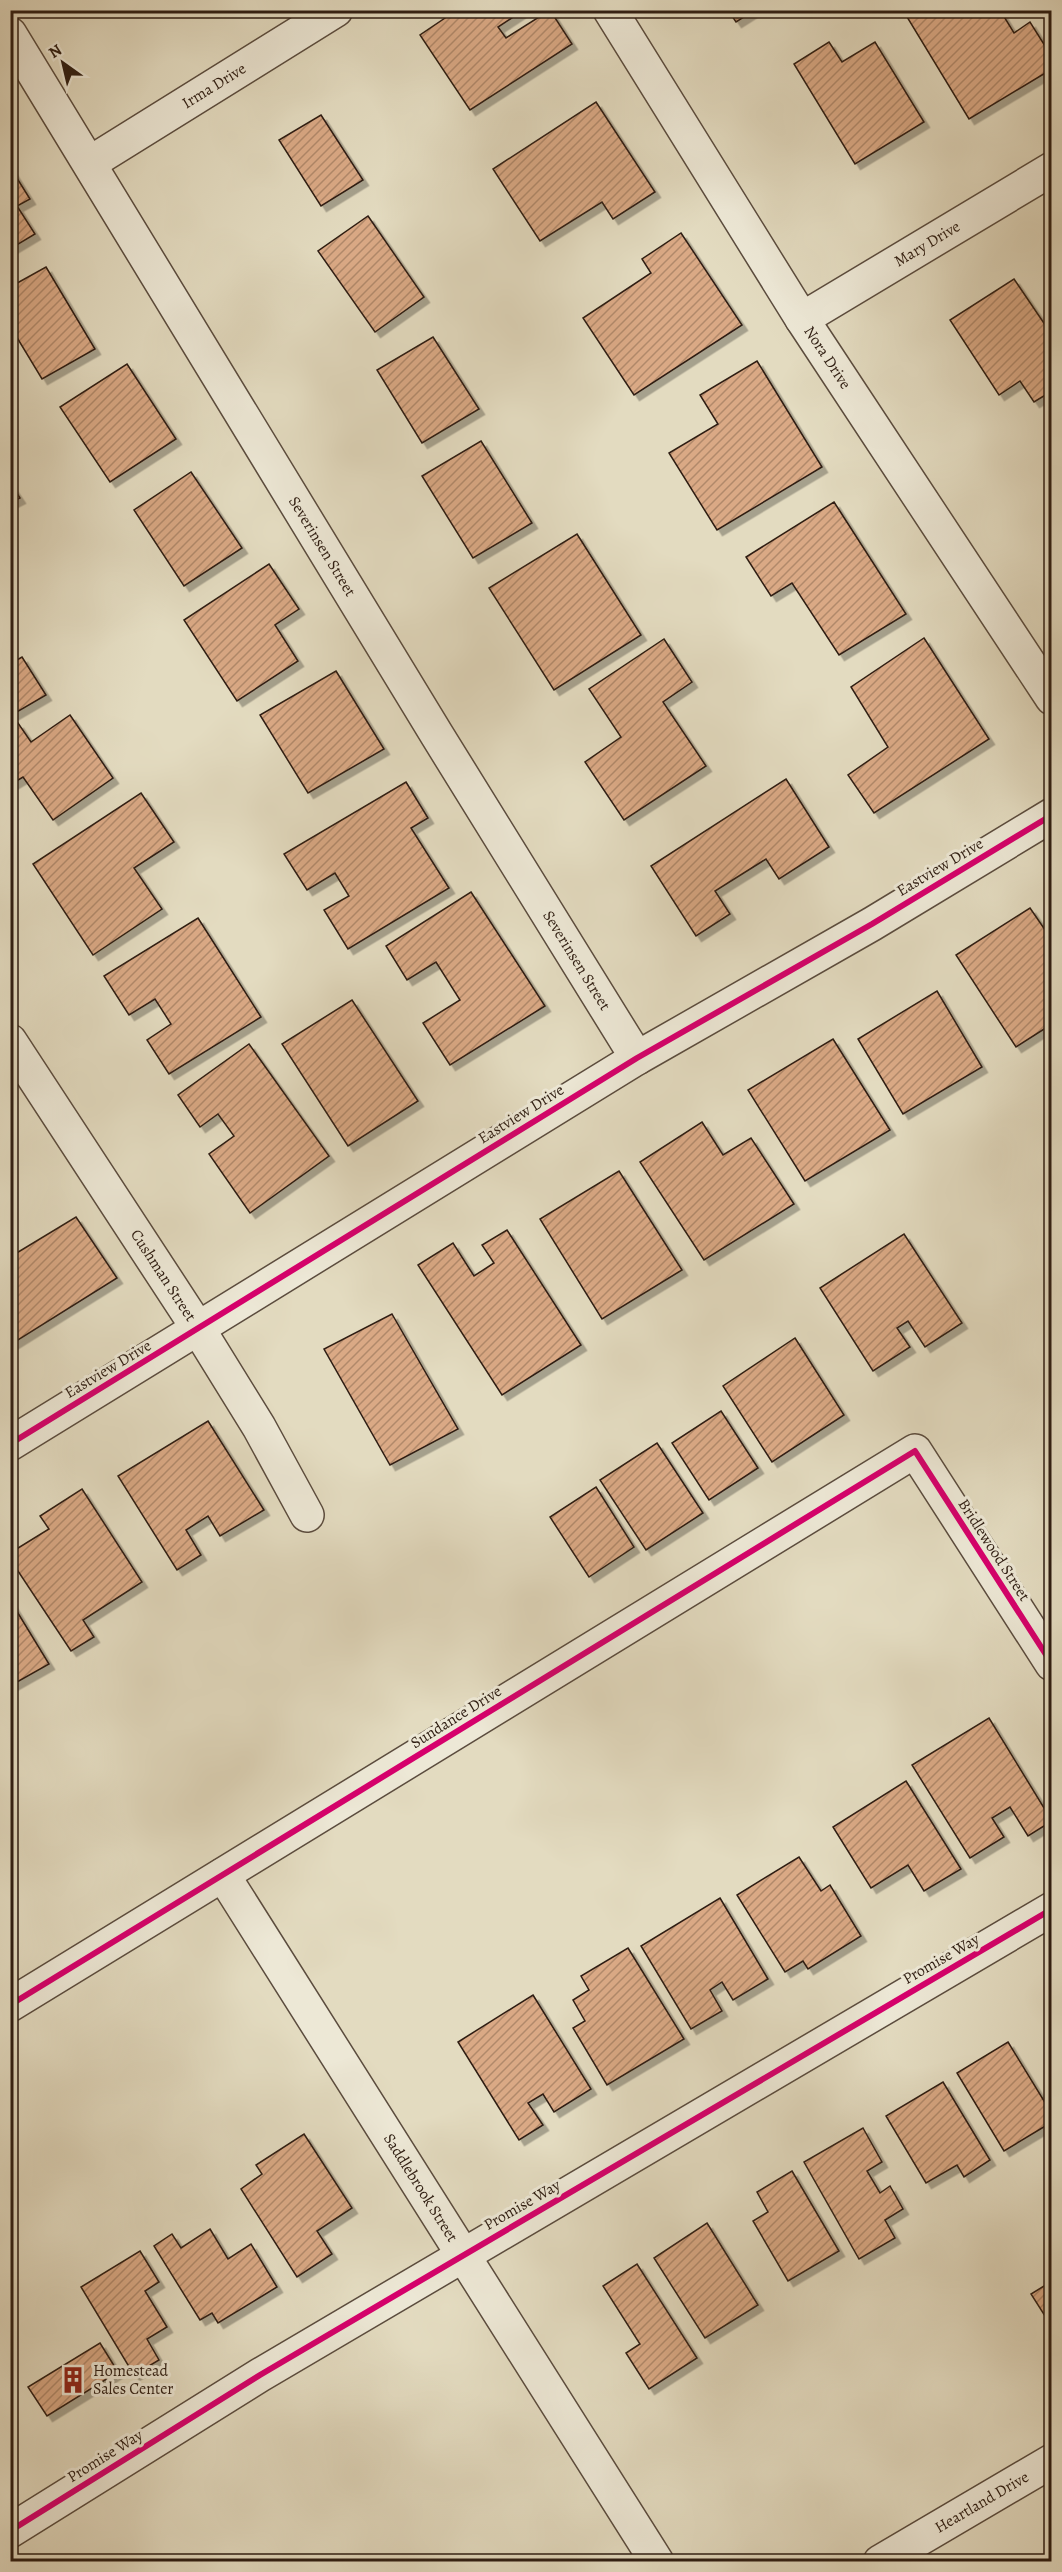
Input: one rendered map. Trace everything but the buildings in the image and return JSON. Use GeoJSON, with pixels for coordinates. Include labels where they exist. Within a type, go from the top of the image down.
{"type":"FeatureCollection","features":[{"type":"Feature","properties":{"kind":"street","name":"Irma Drive"},"geometry":{"type":"LineString","coordinates":[[90,163],[336,10]]}},
{"type":"Feature","properties":{"kind":"street","name":"Nora Drive"},"geometry":{"type":"LineString","coordinates":[[610,10],[802,319],[1052,698]]}},
{"type":"Feature","properties":{"kind":"street","name":"Severinsen Street"},"geometry":{"type":"LineString","coordinates":[[10,34],[437,735],[637,1058]]}},
{"type":"Feature","properties":{"kind":"street","name":"Mary Drive"},"geometry":{"type":"LineString","coordinates":[[802,319],[1052,169]]}},
{"type":"Feature","properties":{"kind":"street","name":"Eastview Drive"},"geometry":{"type":"LineString","coordinates":[[10,1444],[199,1330],[637,1058],[872,924],[1052,815]]}},
{"type":"Feature","properties":{"kind":"street","name":"Cushman Street"},"geometry":{"type":"LineString","coordinates":[[10,1041],[199,1330],[259,1427],[307,1515]]}},
{"type":"Feature","properties":{"kind":"street","name":"Bridlewood Street"},"geometry":{"type":"LineString","coordinates":[[915,1451],[1052,1664]]}},
{"type":"Feature","properties":{"kind":"street","name":"Sundance Drive"},"geometry":{"type":"LineString","coordinates":[[10,2005],[915,1451]]}},
{"type":"Feature","properties":{"kind":"street","name":"Saddlebrook Street"},"geometry":{"type":"LineString","coordinates":[[223,1875],[657,2562]]}},
{"type":"Feature","properties":{"kind":"street","name":"Promise Way"},"geometry":{"type":"LineString","coordinates":[[10,2531],[260,2375],[1052,1909]]}},
{"type":"Feature","properties":{"kind":"street","name":"Heartland Drive"},"geometry":{"type":"LineString","coordinates":[[880,2562],[1052,2461]]}},
{"type":"Feature","properties":{"kind":"cycle path"},"geometry":{"type":"LineString","coordinates":[[10,1444],[637,1058],[872,924],[1052,815]]}},
{"type":"Feature","properties":{"kind":"cycle path"},"geometry":{"type":"LineString","coordinates":[[10,2005],[915,1451],[1052,1664]]}},
{"type":"Feature","properties":{"kind":"cycle path"},"geometry":{"type":"LineString","coordinates":[[10,2531],[260,2375],[1052,1909]]}},
{"type":"Feature","properties":{"kind":"place","name":"Homestead Sales Center"},"geometry":{"type":"Point","coordinates":[73,2380]}}]}
